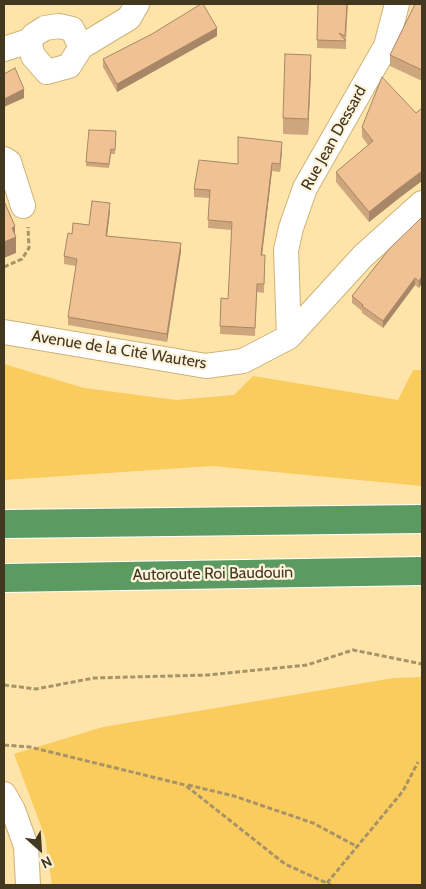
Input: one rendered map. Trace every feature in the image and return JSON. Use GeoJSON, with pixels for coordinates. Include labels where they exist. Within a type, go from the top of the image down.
{"type":"FeatureCollection","features":[{"type":"Feature","properties":{"kind":"highway"},"geometry":{"type":"LineString","coordinates":[[4,524],[422,519]]}},
{"type":"Feature","properties":{"kind":"highway","name":"Autoroute Roi Baudouin"},"geometry":{"type":"LineString","coordinates":[[4,578],[422,571]]}},
{"type":"Feature","properties":{"kind":"street"},"geometry":{"type":"LineString","coordinates":[[29,41],[33,56],[47,72],[69,66],[81,47],[129,18],[137,4]]}},
{"type":"Feature","properties":{"kind":"street","name":"Rue Jean Dessard"},"geometry":{"type":"LineString","coordinates":[[289,337],[286,250],[291,228],[305,188],[386,46],[397,4]]}},
{"type":"Feature","properties":{"kind":"street"},"geometry":{"type":"LineString","coordinates":[[4,49],[29,41],[34,35],[45,28],[59,26],[72,29],[81,47]]}},
{"type":"Feature","properties":{"kind":"street"},"geometry":{"type":"LineString","coordinates":[[4,159],[9,162],[23,206]]}},
{"type":"Feature","properties":{"kind":"street"},"geometry":{"type":"LineString","coordinates":[[289,337],[363,256],[422,203]]}},
{"type":"Feature","properties":{"kind":"street","name":"Avenue de la Cité Wauters"},"geometry":{"type":"LineString","coordinates":[[4,332],[206,366],[243,361],[289,337]]}},
{"type":"Feature","properties":{"kind":"street"},"geometry":{"type":"LineString","coordinates":[[4,794],[13,810],[26,846],[28,885]]}},
{"type":"Feature","properties":{"kind":"path"},"geometry":{"type":"LineString","coordinates":[[4,267],[22,259],[29,248],[29,231],[23,206]]}},
{"type":"Feature","properties":{"kind":"path"},"geometry":{"type":"LineString","coordinates":[[4,685],[36,689],[94,678],[208,675],[307,665],[353,650],[422,664]]}},
{"type":"Feature","properties":{"kind":"path"},"geometry":{"type":"LineString","coordinates":[[4,745],[30,747],[234,796],[313,823],[358,847]]}},
{"type":"Feature","properties":{"kind":"path"},"geometry":{"type":"LineString","coordinates":[[185,785],[285,864],[329,884],[403,791],[418,762]]}},
{"type":"Feature","properties":{"kind":"shaded area"},"geometry":{"type":"Polygon","coordinates":[[[4,364],[84,388],[176,400],[234,395],[253,376],[398,400],[413,370],[422,370],[422,486],[212,466],[4,480],[4,364]]]}},
{"type":"Feature","properties":{"kind":"shaded area"},"geometry":{"type":"Polygon","coordinates":[[[422,677],[422,885],[52,885],[45,837],[14,754],[103,727],[394,678],[422,677]]]}},
{"type":"Feature","properties":{"kind":"building"},"geometry":{"type":"Polygon","coordinates":[[[203,4],[217,28],[117,84],[103,59],[152,34],[203,4]]]}},
{"type":"Feature","properties":{"kind":"building"},"geometry":{"type":"Polygon","coordinates":[[[318,4],[347,4],[345,36],[339,33],[346,41],[317,40],[318,4]]]}},
{"type":"Feature","properties":{"kind":"building"},"geometry":{"type":"Polygon","coordinates":[[[415,4],[422,5],[422,70],[390,55],[415,4]]]}},
{"type":"Feature","properties":{"kind":"building"},"geometry":{"type":"Polygon","coordinates":[[[285,54],[311,55],[308,119],[283,118],[285,54]]]}},
{"type":"Feature","properties":{"kind":"building"},"geometry":{"type":"Polygon","coordinates":[[[15,68],[24,89],[4,99],[4,74],[15,68]]]}},
{"type":"Feature","properties":{"kind":"building"},"geometry":{"type":"Polygon","coordinates":[[[382,77],[416,113],[422,108],[422,171],[369,212],[336,172],[373,141],[362,127],[382,77]]]}},
{"type":"Feature","properties":{"kind":"building"},"geometry":{"type":"Polygon","coordinates":[[[89,130],[116,131],[115,150],[111,149],[109,164],[86,162],[89,130]]]}},
{"type":"Feature","properties":{"kind":"building"},"geometry":{"type":"Polygon","coordinates":[[[238,137],[282,142],[280,164],[272,163],[261,255],[265,255],[264,284],[257,284],[255,328],[220,326],[221,298],[228,299],[232,222],[208,220],[210,190],[194,189],[199,160],[238,164],[238,137]]]}},
{"type":"Feature","properties":{"kind":"building"},"geometry":{"type":"Polygon","coordinates":[[[4,201],[15,226],[12,228],[16,237],[4,242],[4,201]]]}},
{"type":"Feature","properties":{"kind":"building"},"geometry":{"type":"Polygon","coordinates":[[[92,201],[110,203],[106,236],[181,243],[167,334],[68,317],[77,259],[64,256],[68,233],[72,234],[73,223],[89,225],[92,201]]]}},
{"type":"Feature","properties":{"kind":"building"},"geometry":{"type":"Polygon","coordinates":[[[422,217],[422,276],[419,281],[415,278],[383,321],[362,306],[352,296],[390,248],[422,217]]]}}]}
